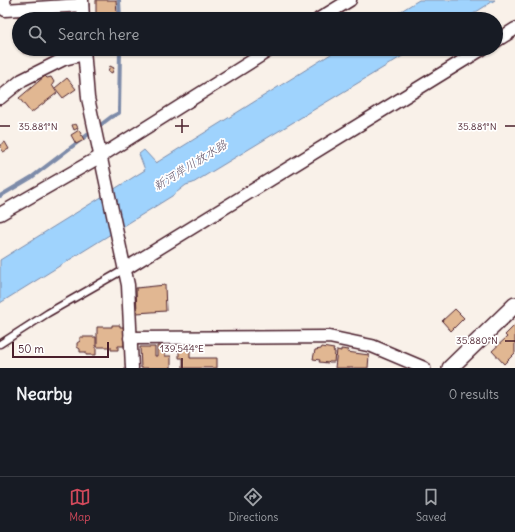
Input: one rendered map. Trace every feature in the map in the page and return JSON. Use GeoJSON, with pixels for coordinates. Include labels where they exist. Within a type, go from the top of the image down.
{"type":"FeatureCollection","features":[{"type":"Feature","properties":{"kind":"street"},"geometry":{"type":"LineString","coordinates":[[4,0],[5,10],[82,3]]}},
{"type":"Feature","properties":{"kind":"street"},"geometry":{"type":"LineString","coordinates":[[330,12],[350,0]]}},
{"type":"Feature","properties":{"kind":"street"},"geometry":{"type":"LineString","coordinates":[[503,37],[515,30]]}},
{"type":"Feature","properties":{"kind":"street"},"geometry":{"type":"LineString","coordinates":[[0,98],[22,80],[72,56]]}},
{"type":"Feature","properties":{"kind":"street"},"geometry":{"type":"LineString","coordinates":[[84,56],[88,98],[124,265],[130,304],[132,368]]}},
{"type":"Feature","properties":{"kind":"street"},"geometry":{"type":"LineString","coordinates":[[0,214],[102,160],[260,56]]}},
{"type":"Feature","properties":{"kind":"street"},"geometry":{"type":"LineString","coordinates":[[124,265],[470,56]]}},
{"type":"Feature","properties":{"kind":"street"},"geometry":{"type":"LineString","coordinates":[[450,368],[515,305]]}},
{"type":"Feature","properties":{"kind":"street"},"geometry":{"type":"LineString","coordinates":[[130,338],[330,337],[372,346],[424,368]]}},
{"type":"Feature","properties":{"kind":"lane"},"geometry":{"type":"LineString","coordinates":[[0,344],[124,265]]}},
{"type":"Feature","properties":{"kind":"water"},"geometry":{"type":"Polygon","coordinates":[[[419,0],[495,0],[476,12],[399,12],[419,0]]]}},
{"type":"Feature","properties":{"kind":"water","name":"新河岸川放水路"},"geometry":{"type":"Polygon","coordinates":[[[328,56],[402,56],[193,183],[186,185],[172,196],[0,303],[0,260],[145,170],[139,154],[144,150],[156,163],[328,56]]]}},
{"type":"Feature","properties":{"kind":"building"},"geometry":{"type":"Polygon","coordinates":[[[96,0],[116,0],[117,12],[96,12],[96,0]]]}},
{"type":"Feature","properties":{"kind":"building"},"geometry":{"type":"Polygon","coordinates":[[[110,66],[114,68],[112,73],[108,71],[110,66]]]}},
{"type":"Feature","properties":{"kind":"building"},"geometry":{"type":"Polygon","coordinates":[[[45,76],[47,78],[51,77],[54,82],[52,85],[57,93],[31,113],[19,98],[45,76]]]}},
{"type":"Feature","properties":{"kind":"building"},"geometry":{"type":"Polygon","coordinates":[[[67,78],[76,89],[63,98],[55,88],[67,78]]]}},
{"type":"Feature","properties":{"kind":"building"},"geometry":{"type":"Polygon","coordinates":[[[76,124],[78,128],[74,130],[72,125],[76,124]]]}},
{"type":"Feature","properties":{"kind":"building"},"geometry":{"type":"Polygon","coordinates":[[[79,130],[84,140],[76,144],[71,135],[79,130]]]}},
{"type":"Feature","properties":{"kind":"building"},"geometry":{"type":"Polygon","coordinates":[[[5,142],[9,149],[3,152],[0,145],[5,142]]]}},
{"type":"Feature","properties":{"kind":"building"},"geometry":{"type":"Polygon","coordinates":[[[165,285],[166,311],[137,313],[136,288],[165,285]]]}},
{"type":"Feature","properties":{"kind":"building"},"geometry":{"type":"Polygon","coordinates":[[[455,309],[464,318],[451,331],[442,321],[455,309]]]}},
{"type":"Feature","properties":{"kind":"building"},"geometry":{"type":"Polygon","coordinates":[[[112,325],[120,325],[120,327],[124,327],[124,346],[118,346],[118,350],[111,350],[111,347],[97,347],[97,327],[112,327],[112,325]]]}},
{"type":"Feature","properties":{"kind":"building"},"geometry":{"type":"Polygon","coordinates":[[[515,325],[515,353],[504,364],[492,351],[507,337],[505,335],[515,325]]]}},
{"type":"Feature","properties":{"kind":"building"},"geometry":{"type":"Polygon","coordinates":[[[80,337],[96,337],[96,355],[86,355],[86,352],[80,352],[80,349],[77,347],[77,343],[80,341],[80,337]]]}},
{"type":"Feature","properties":{"kind":"building"},"geometry":{"type":"Polygon","coordinates":[[[179,344],[190,344],[190,358],[217,358],[217,368],[183,368],[183,358],[179,358],[179,344]]]}},
{"type":"Feature","properties":{"kind":"building"},"geometry":{"type":"Polygon","coordinates":[[[157,346],[165,346],[165,356],[171,356],[171,368],[141,368],[140,347],[155,347],[155,356],[157,356],[157,346]]]}},
{"type":"Feature","properties":{"kind":"building"},"geometry":{"type":"Polygon","coordinates":[[[322,347],[334,349],[334,362],[319,362],[320,360],[313,359],[315,350],[321,349],[322,347]]]}},
{"type":"Feature","properties":{"kind":"building"},"geometry":{"type":"Polygon","coordinates":[[[341,349],[348,350],[347,352],[369,355],[368,368],[335,368],[337,350],[341,351],[341,349]]]}},
{"type":"Feature","properties":{"kind":"waterway"},"geometry":{"type":"LineString","coordinates":[[119,0],[120,12]]}},
{"type":"Feature","properties":{"kind":"waterway"},"geometry":{"type":"LineString","coordinates":[[0,196],[32,177],[111,117],[119,113],[120,56]]}}]}
